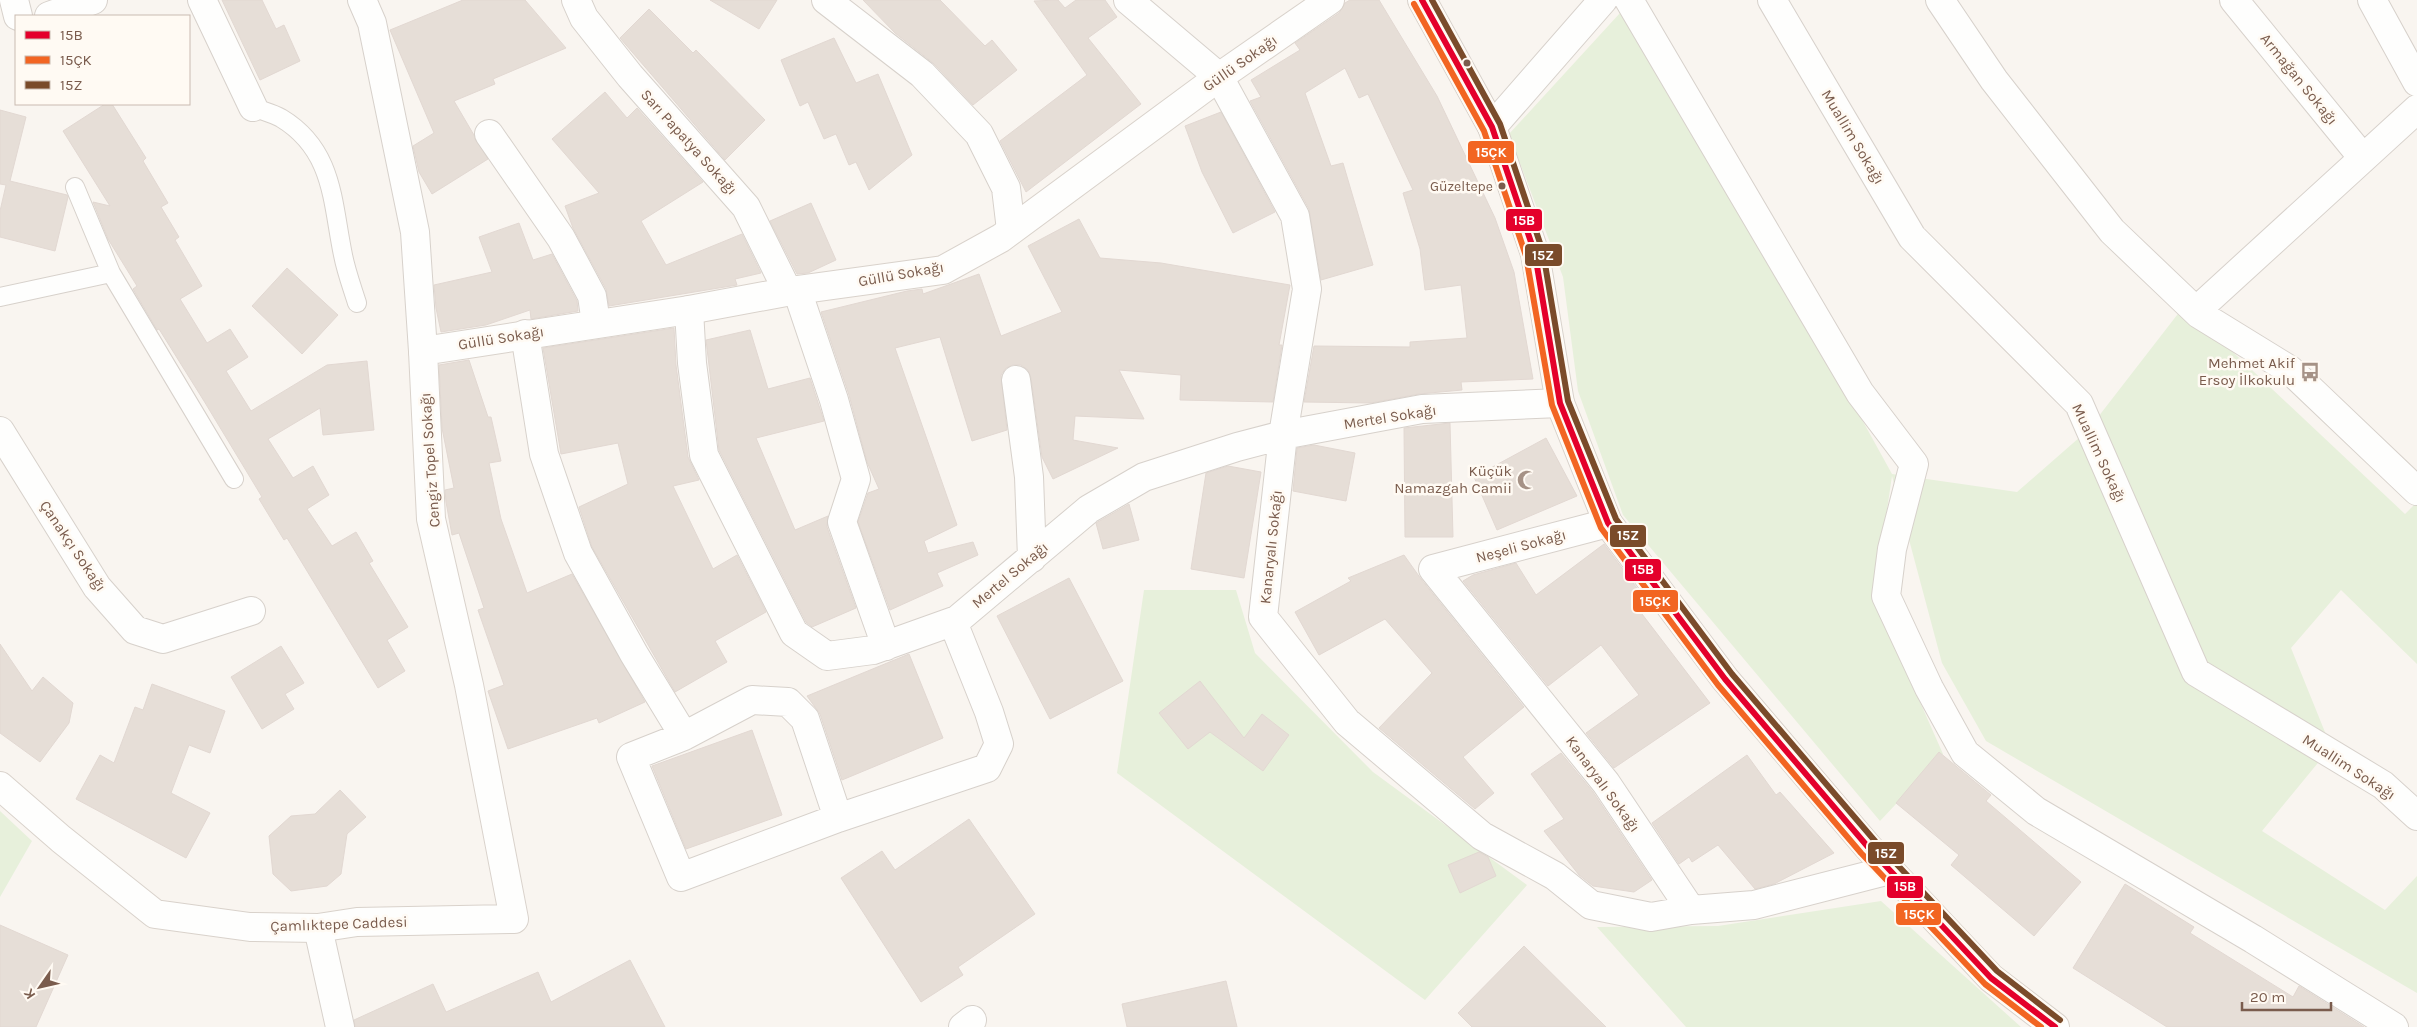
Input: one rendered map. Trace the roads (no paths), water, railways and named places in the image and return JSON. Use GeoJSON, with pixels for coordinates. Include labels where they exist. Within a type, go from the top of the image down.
{"type":"FeatureCollection","features":[{"type":"Feature","properties":{"kind":"street"},"geometry":{"type":"LineString","coordinates":[[14,0],[18,15]]}},
{"type":"Feature","properties":{"kind":"street"},"geometry":{"type":"LineString","coordinates":[[52,15],[94,0]]}},
{"type":"Feature","properties":{"kind":"street"},"geometry":{"type":"LineString","coordinates":[[202,0],[252,107]]}},
{"type":"Feature","properties":{"kind":"street","name":"Cengiz Topel Sokağı"},"geometry":{"type":"LineString","coordinates":[[362,0],[372,23],[415,232],[432,519],[469,685],[514,919]]}},
{"type":"Feature","properties":{"kind":"street","name":"Sarı Papatya Sokağı"},"geometry":{"type":"LineString","coordinates":[[576,0],[584,18],[630,76],[746,206],[793,291],[834,400],[856,479],[842,522],[886,646]]}},
{"type":"Feature","properties":{"kind":"street"},"geometry":{"type":"LineString","coordinates":[[826,0],[922,74],[979,134],[1006,188],[1011,230]]}},
{"type":"Feature","properties":{"kind":"street","name":"Kanaryalı Sokağı"},"geometry":{"type":"LineString","coordinates":[[1128,0],[1220,77],[1295,216],[1307,289],[1283,435],[1263,617],[1347,722],[1482,836],[1555,876],[1591,904],[1651,917],[1691,910],[1754,905],[1890,870]]}},
{"type":"Feature","properties":{"kind":"street","name":"Güllü Sokağı"},"geometry":{"type":"LineString","coordinates":[[423,351],[689,310],[793,291],[943,270],[1011,230],[1220,77],[1330,0]]}},
{"type":"Feature","properties":{"kind":"street"},"geometry":{"type":"LineString","coordinates":[[1422,0],[1492,127],[1536,254],[1560,403],[1608,523],[1725,679],[1890,870],[1991,978],[2055,1027]]}},
{"type":"Feature","properties":{"kind":"street"},"geometry":{"type":"LineString","coordinates":[[1492,127],[1603,0]]}},
{"type":"Feature","properties":{"kind":"street"},"geometry":{"type":"LineString","coordinates":[[1629,0],[1860,393],[1914,464],[1892,550],[1886,596],[1929,688],[1965,753],[2036,811],[2253,939],[2394,1027]]}},
{"type":"Feature","properties":{"kind":"street","name":"Muallim Sokağı"},"geometry":{"type":"LineString","coordinates":[[1772,0],[1912,237],[2080,404],[2196,672],[2383,785],[2417,816]]}},
{"type":"Feature","properties":{"kind":"street"},"geometry":{"type":"LineString","coordinates":[[1940,0],[1994,80],[2112,230],[2196,311],[2290,370],[2417,491]]}},
{"type":"Feature","properties":{"kind":"street","name":"Armağan Sokağı"},"geometry":{"type":"LineString","coordinates":[[2234,0],[2364,158]]}},
{"type":"Feature","properties":{"kind":"street"},"geometry":{"type":"LineString","coordinates":[[2372,0],[2413,66]]}},
{"type":"Feature","properties":{"kind":"street"},"geometry":{"type":"LineString","coordinates":[[2196,311],[2417,109]]}},
{"type":"Feature","properties":{"kind":"street"},"geometry":{"type":"LineString","coordinates":[[489,134],[561,238],[592,296],[596,323]]}},
{"type":"Feature","properties":{"kind":"street","name":"Mertel Sokağı"},"geometry":{"type":"LineString","coordinates":[[689,310],[692,363],[704,455],[794,633],[827,656],[873,650],[953,622],[1089,509],[1144,477],[1283,435],[1422,409],[1560,403]]}},
{"type":"Feature","properties":{"kind":"street"},"geometry":{"type":"LineString","coordinates":[[525,334],[544,454],[578,553],[634,654],[684,736]]}},
{"type":"Feature","properties":{"kind":"street"},"geometry":{"type":"LineString","coordinates":[[1016,380],[1029,477],[1032,558]]}},
{"type":"Feature","properties":{"kind":"street","name":"Çanakçı Sokağı"},"geometry":{"type":"LineString","coordinates":[[0,431],[97,586],[135,630],[163,639],[251,611]]}},
{"type":"Feature","properties":{"kind":"street","name":"Neşeli Sokağı"},"geometry":{"type":"LineString","coordinates":[[1434,569],[1608,523]]}},
{"type":"Feature","properties":{"kind":"street","name":"Kanaryalı Sokağı"},"geometry":{"type":"LineString","coordinates":[[1434,569],[1606,783],[1691,910]]}},
{"type":"Feature","properties":{"kind":"street"},"geometry":{"type":"LineString","coordinates":[[838,818],[805,719],[788,702],[752,700],[684,736],[631,757],[681,877],[838,818],[987,768],[999,744],[989,712],[953,622]]}},
{"type":"Feature","properties":{"kind":"street","name":"Çamlıktepe Caddesi"},"geometry":{"type":"LineString","coordinates":[[0,786],[60,839],[155,914],[250,927],[318,928],[357,922],[514,919]]}},
{"type":"Feature","properties":{"kind":"street"},"geometry":{"type":"LineString","coordinates":[[318,928],[340,1027]]}},
{"type":"Feature","properties":{"kind":"lane"},"geometry":{"type":"LineString","coordinates":[[252,107],[280,118],[304,136],[320,160],[334,194],[343,256],[357,303]]}},
{"type":"Feature","properties":{"kind":"lane"},"geometry":{"type":"LineString","coordinates":[[75,187],[112,273],[234,479]]}},
{"type":"Feature","properties":{"kind":"lane"},"geometry":{"type":"LineString","coordinates":[[0,297],[112,273]]}},
{"type":"Feature","properties":{"kind":"place","name":"Güzeltepe"},"geometry":{"type":"Point","coordinates":[1502,186]}},
{"type":"Feature","properties":{"kind":"place","name":"Mehmet Akif Ersoy İlkokulu"},"geometry":{"type":"Point","coordinates":[2310,372]}},
{"type":"Feature","properties":{"kind":"place","name":"Küçük Namazgah Camii"},"geometry":{"type":"Point","coordinates":[1527,480]}}]}
